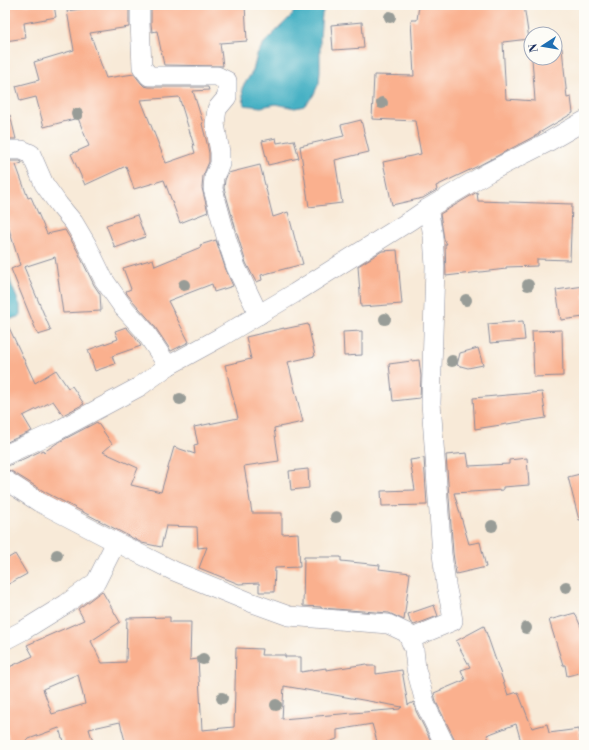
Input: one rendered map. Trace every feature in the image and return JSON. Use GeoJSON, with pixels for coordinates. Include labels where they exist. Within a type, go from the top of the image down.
{"type":"FeatureCollection","features":[{"type":"Feature","properties":{"kind":"street"},"geometry":{"type":"LineString","coordinates":[[140,5],[142,67],[149,76],[217,76],[227,81],[227,97],[217,109],[215,124],[220,152],[220,164],[214,177],[213,188],[227,240],[236,266],[259,315]]}},
{"type":"Feature","properties":{"kind":"street"},"geometry":{"type":"LineString","coordinates":[[5,455],[55,432],[139,387],[168,366],[259,315],[411,220],[426,209],[489,172],[546,143],[584,120]]}},
{"type":"Feature","properties":{"kind":"street"},"geometry":{"type":"LineString","coordinates":[[5,150],[22,150],[30,154],[44,184],[74,223],[87,245],[104,280],[123,307],[144,330],[168,366]]}},
{"type":"Feature","properties":{"kind":"street"},"geometry":{"type":"LineString","coordinates":[[410,639],[453,621],[442,554],[431,403],[435,266],[433,236],[429,213],[426,209]]}},
{"type":"Feature","properties":{"kind":"street"},"geometry":{"type":"LineString","coordinates":[[5,480],[39,502],[174,571],[250,602],[289,616],[388,624],[407,632],[414,649],[416,669],[426,706],[445,745]]}},
{"type":"Feature","properties":{"kind":"street"},"geometry":{"type":"LineString","coordinates":[[5,640],[30,627],[66,604],[96,582],[116,542]]}},
{"type":"Feature","properties":{"kind":"water"},"geometry":{"type":"Polygon","coordinates":[[[297,5],[326,5],[322,14],[319,83],[313,96],[304,106],[295,108],[276,104],[261,107],[244,105],[242,88],[253,71],[257,55],[264,43],[292,15],[297,5]]]}},
{"type":"Feature","properties":{"kind":"water"},"geometry":{"type":"Polygon","coordinates":[[[5,248],[11,284],[20,305],[20,316],[5,321],[5,248]]]}},
{"type":"Feature","properties":{"kind":"building"},"geometry":{"type":"Polygon","coordinates":[[[54,5],[56,17],[24,23],[26,38],[5,41],[5,6],[54,5]]]}},
{"type":"Feature","properties":{"kind":"building"},"geometry":{"type":"Polygon","coordinates":[[[108,5],[129,5],[129,27],[90,33],[106,78],[134,74],[144,86],[149,87],[208,87],[209,90],[193,91],[203,123],[209,153],[209,162],[203,176],[202,188],[208,212],[180,223],[164,180],[134,189],[126,166],[85,185],[71,154],[89,146],[78,118],[44,127],[36,97],[20,101],[16,86],[39,80],[34,62],[74,50],[67,11],[108,5]],[[179,97],[141,100],[166,163],[195,153],[179,97]]]}},
{"type":"Feature","properties":{"kind":"building"},"geometry":{"type":"Polygon","coordinates":[[[151,5],[245,5],[247,41],[220,43],[223,66],[164,65],[157,31],[152,32],[151,5]]]}},
{"type":"Feature","properties":{"kind":"building"},"geometry":{"type":"Polygon","coordinates":[[[419,5],[524,5],[527,26],[523,26],[523,40],[503,42],[506,99],[535,101],[533,66],[563,66],[563,58],[567,98],[571,97],[573,113],[539,134],[436,186],[437,190],[423,198],[392,205],[383,162],[421,154],[415,121],[372,119],[374,75],[414,76],[411,20],[417,20],[419,5]]]}},
{"type":"Feature","properties":{"kind":"building"},"geometry":{"type":"Polygon","coordinates":[[[362,22],[364,48],[333,50],[331,25],[362,22]]]}},
{"type":"Feature","properties":{"kind":"building"},"geometry":{"type":"Polygon","coordinates":[[[10,115],[16,139],[5,139],[5,116],[10,115]]]}},
{"type":"Feature","properties":{"kind":"building"},"geometry":{"type":"Polygon","coordinates":[[[361,120],[369,152],[335,160],[342,203],[309,207],[300,146],[344,136],[341,125],[361,120]]]}},
{"type":"Feature","properties":{"kind":"building"},"geometry":{"type":"Polygon","coordinates":[[[276,138],[277,143],[294,140],[299,158],[268,165],[262,141],[276,138]]]}},
{"type":"Feature","properties":{"kind":"building"},"geometry":{"type":"Polygon","coordinates":[[[5,161],[22,162],[16,165],[28,198],[31,197],[47,234],[65,230],[100,294],[101,311],[63,313],[55,257],[24,267],[51,331],[38,335],[11,269],[20,265],[5,216],[5,161]]]}},
{"type":"Feature","properties":{"kind":"building"},"geometry":{"type":"Polygon","coordinates":[[[260,165],[273,217],[288,212],[303,264],[261,275],[262,280],[256,282],[246,263],[224,188],[228,173],[260,165]]]}},
{"type":"Feature","properties":{"kind":"building"},"geometry":{"type":"Polygon","coordinates":[[[477,192],[478,201],[572,204],[570,260],[537,259],[537,266],[506,267],[506,269],[446,276],[445,244],[447,244],[444,239],[440,214],[477,192]]]}},
{"type":"Feature","properties":{"kind":"building"},"geometry":{"type":"Polygon","coordinates":[[[137,215],[145,237],[115,248],[106,225],[137,215]]]}},
{"type":"Feature","properties":{"kind":"building"},"geometry":{"type":"Polygon","coordinates":[[[216,240],[233,286],[214,292],[212,284],[168,301],[189,342],[171,351],[153,324],[127,294],[126,291],[131,289],[123,268],[153,259],[155,266],[201,247],[200,245],[216,240]]]}},
{"type":"Feature","properties":{"kind":"building"},"geometry":{"type":"Polygon","coordinates":[[[397,250],[402,304],[361,307],[358,266],[382,251],[397,250]]]}},
{"type":"Feature","properties":{"kind":"building"},"geometry":{"type":"Polygon","coordinates":[[[584,286],[584,317],[561,320],[556,290],[584,286]]]}},
{"type":"Feature","properties":{"kind":"building"},"geometry":{"type":"Polygon","coordinates":[[[5,319],[35,383],[56,370],[68,388],[72,386],[84,404],[63,415],[53,401],[23,416],[32,431],[5,443],[5,319]]]}},
{"type":"Feature","properties":{"kind":"building"},"geometry":{"type":"Polygon","coordinates":[[[523,321],[525,340],[490,343],[488,324],[523,321]]]}},
{"type":"Feature","properties":{"kind":"building"},"geometry":{"type":"Polygon","coordinates":[[[308,324],[315,356],[288,362],[303,422],[274,428],[279,461],[244,466],[252,513],[282,513],[282,534],[298,533],[300,567],[275,568],[274,592],[259,592],[259,583],[239,584],[199,568],[207,547],[198,548],[197,527],[166,526],[161,547],[142,543],[45,492],[11,471],[5,469],[5,466],[43,450],[44,452],[57,443],[97,422],[112,444],[103,452],[138,468],[131,485],[161,492],[174,447],[195,454],[194,445],[198,444],[194,427],[238,418],[225,365],[251,359],[246,337],[308,324]]]}},
{"type":"Feature","properties":{"kind":"building"},"geometry":{"type":"Polygon","coordinates":[[[126,327],[141,346],[112,356],[115,364],[95,371],[88,350],[118,339],[115,331],[126,327]]]}},
{"type":"Feature","properties":{"kind":"building"},"geometry":{"type":"Polygon","coordinates":[[[562,330],[563,376],[534,377],[532,331],[562,330]]]}},
{"type":"Feature","properties":{"kind":"building"},"geometry":{"type":"Polygon","coordinates":[[[362,331],[362,355],[344,356],[343,332],[362,331]]]}},
{"type":"Feature","properties":{"kind":"building"},"geometry":{"type":"Polygon","coordinates":[[[478,348],[483,365],[468,368],[457,365],[460,353],[478,348]]]}},
{"type":"Feature","properties":{"kind":"building"},"geometry":{"type":"Polygon","coordinates":[[[419,360],[421,376],[420,398],[393,401],[389,364],[419,360]]]}},
{"type":"Feature","properties":{"kind":"building"},"geometry":{"type":"Polygon","coordinates":[[[542,392],[546,418],[475,429],[473,398],[542,392]]]}},
{"type":"Feature","properties":{"kind":"building"},"geometry":{"type":"Polygon","coordinates":[[[467,453],[469,466],[509,464],[509,460],[527,458],[529,485],[503,487],[503,490],[454,493],[469,544],[480,542],[486,567],[456,574],[453,553],[446,455],[467,453]]]}},
{"type":"Feature","properties":{"kind":"building"},"geometry":{"type":"Polygon","coordinates":[[[424,458],[427,505],[382,506],[381,491],[415,490],[410,460],[424,458]]]}},
{"type":"Feature","properties":{"kind":"building"},"geometry":{"type":"Polygon","coordinates":[[[308,469],[309,488],[291,490],[289,471],[308,469]]]}},
{"type":"Feature","properties":{"kind":"building"},"geometry":{"type":"Polygon","coordinates":[[[584,473],[584,519],[579,520],[568,477],[584,473]]]}},
{"type":"Feature","properties":{"kind":"building"},"geometry":{"type":"Polygon","coordinates":[[[15,554],[27,574],[5,586],[5,560],[15,554]]]}},
{"type":"Feature","properties":{"kind":"building"},"geometry":{"type":"Polygon","coordinates":[[[304,557],[341,557],[341,561],[380,565],[379,569],[410,573],[404,620],[389,613],[303,606],[304,557]]]}},
{"type":"Feature","properties":{"kind":"building"},"geometry":{"type":"Polygon","coordinates":[[[102,591],[120,622],[91,641],[102,663],[126,662],[127,618],[170,617],[170,622],[191,622],[190,660],[198,659],[202,730],[234,727],[236,648],[262,649],[261,655],[301,657],[301,672],[367,664],[367,666],[376,666],[376,674],[402,670],[408,705],[414,702],[416,711],[433,745],[378,745],[372,724],[337,730],[337,739],[321,745],[126,745],[120,722],[89,729],[94,745],[65,745],[59,728],[26,740],[27,745],[10,745],[5,723],[5,669],[33,656],[27,645],[84,620],[78,609],[102,591]],[[78,674],[43,689],[52,714],[85,704],[78,674]],[[284,686],[282,719],[400,709],[402,707],[284,686]]]}},
{"type":"Feature","properties":{"kind":"building"},"geometry":{"type":"Polygon","coordinates":[[[434,605],[438,616],[414,625],[410,622],[408,614],[434,605]]]}},
{"type":"Feature","properties":{"kind":"building"},"geometry":{"type":"Polygon","coordinates":[[[575,613],[584,634],[584,672],[567,676],[565,665],[563,665],[549,620],[575,613]]]}},
{"type":"Feature","properties":{"kind":"building"},"geometry":{"type":"Polygon","coordinates":[[[484,626],[508,695],[518,692],[532,728],[547,724],[549,733],[579,729],[581,745],[522,745],[516,724],[487,735],[491,745],[456,745],[455,740],[436,702],[434,693],[465,680],[461,670],[470,667],[456,641],[484,626]]]}}]}
